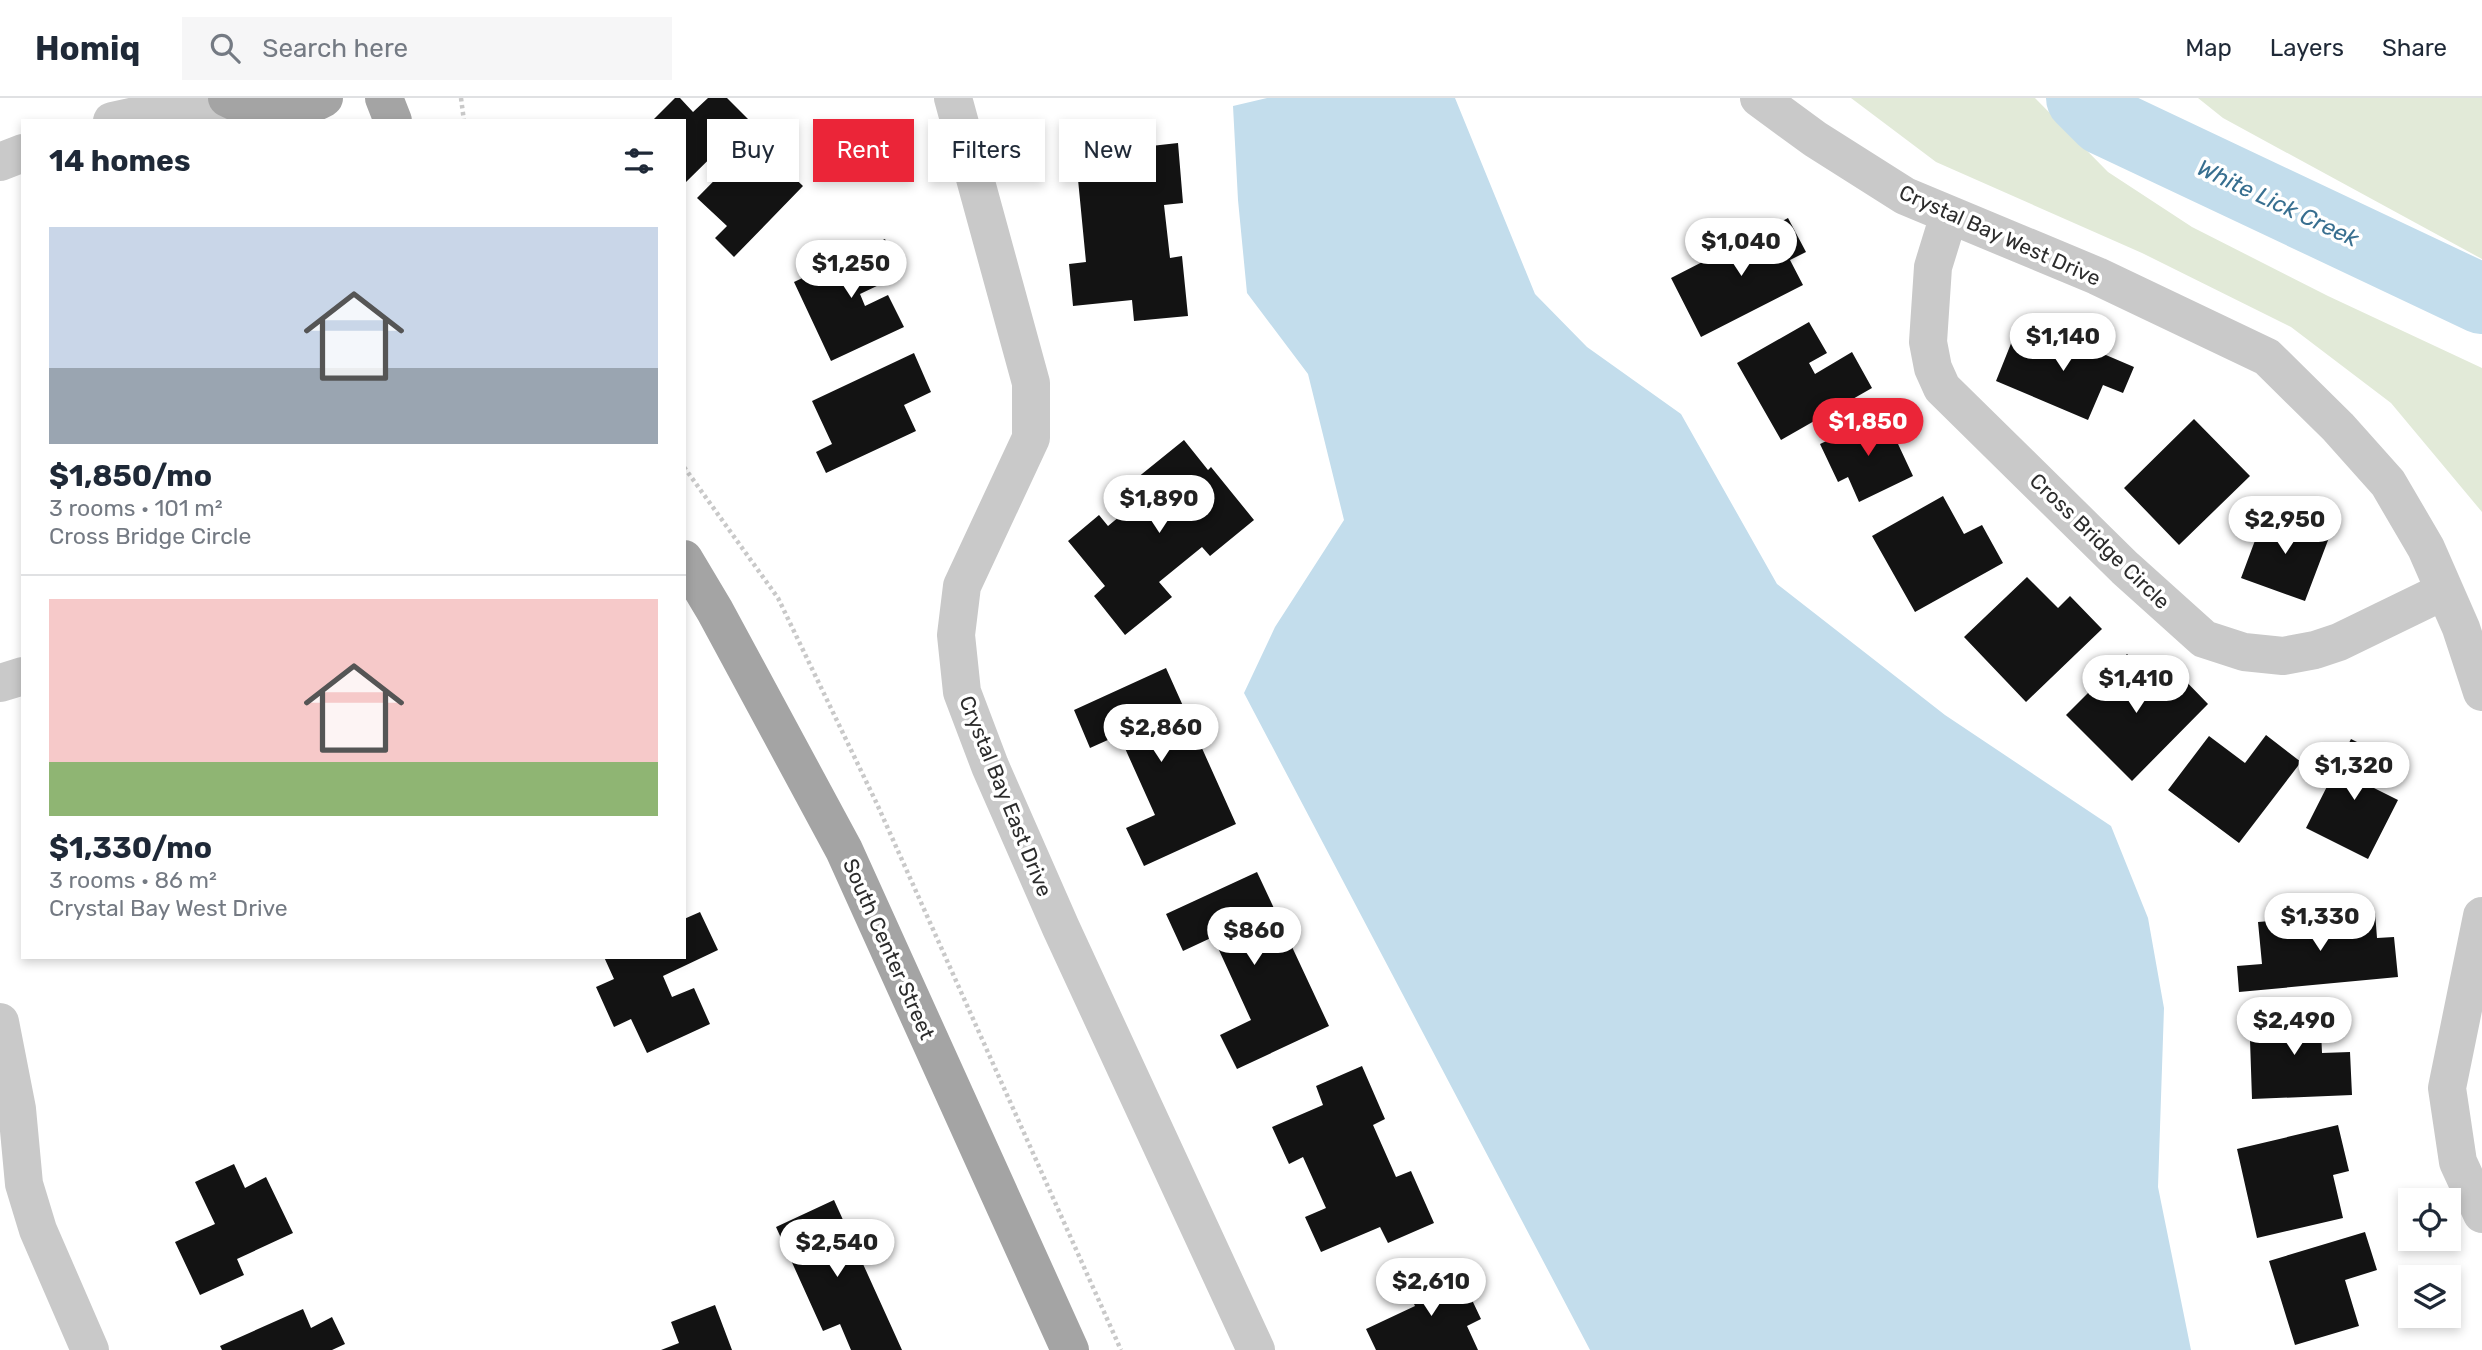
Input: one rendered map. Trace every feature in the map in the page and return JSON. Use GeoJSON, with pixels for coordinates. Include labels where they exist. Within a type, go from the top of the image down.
{"type":"FeatureCollection","features":[{"type":"Feature","properties":{"kind":"main road"},"geometry":{"type":"LineString","coordinates":[[245,107],[287,110],[324,98]]}},
{"type":"Feature","properties":{"kind":"main road"},"geometry":{"type":"LineString","coordinates":[[384,98],[392,119]]}},
{"type":"Feature","properties":{"kind":"main road","name":"South Center Street"},"geometry":{"type":"LineString","coordinates":[[686,562],[844,850],[1070,1350]]}},
{"type":"Feature","properties":{"kind":"street","name":"Crystal Bay East Drive"},"geometry":{"type":"LineString","coordinates":[[953,98],[1031,383],[1031,438],[962,586],[956,635],[962,692],[990,766],[1061,928],[1256,1350]]}},
{"type":"Feature","properties":{"kind":"street","name":"Crystal Bay West Drive"},"geometry":{"type":"LineString","coordinates":[[1759,98],[1815,139],[1905,196],[2097,276],[2267,357],[2338,427],[2388,483],[2426,548],[2461,628],[2482,692]]}},
{"type":"Feature","properties":{"kind":"street"},"geometry":{"type":"LineString","coordinates":[[121,119],[182,106],[245,107]]}},
{"type":"Feature","properties":{"kind":"street"},"geometry":{"type":"LineString","coordinates":[[0,162],[21,154]]}},
{"type":"Feature","properties":{"kind":"street","name":"Cross Bridge Circle"},"geometry":{"type":"LineString","coordinates":[[1949,215],[1933,267],[1928,342],[1933,368],[1942,388],[2125,568],[2204,639],[2257,654],[2283,656],[2315,650],[2339,642],[2444,591]]}},
{"type":"Feature","properties":{"kind":"street"},"geometry":{"type":"LineString","coordinates":[[0,683],[21,677]]}},
{"type":"Feature","properties":{"kind":"street"},"geometry":{"type":"LineString","coordinates":[[2482,916],[2447,1088],[2458,1162],[2482,1214]]}},
{"type":"Feature","properties":{"kind":"street"},"geometry":{"type":"LineString","coordinates":[[0,1022],[17,1110],[24,1184],[38,1230],[90,1350]]}},
{"type":"Feature","properties":{"kind":"path"},"geometry":{"type":"LineString","coordinates":[[461,98],[464,119]]}},
{"type":"Feature","properties":{"kind":"path"},"geometry":{"type":"LineString","coordinates":[[686,470],[778,598],[883,817],[1121,1350]]}},
{"type":"Feature","properties":{"kind":"green space"},"geometry":{"type":"Polygon","coordinates":[[[1851,98],[2035,98],[2108,172],[2192,227],[2328,296],[2482,368],[2482,512],[2391,403],[2291,327],[2142,253],[1936,162],[1851,98]]]}},
{"type":"Feature","properties":{"kind":"green space"},"geometry":{"type":"Polygon","coordinates":[[[2198,98],[2482,98],[2482,259],[2223,118],[2198,98]]]}},
{"type":"Feature","properties":{"kind":"water"},"geometry":{"type":"Polygon","coordinates":[[[1267,98],[1455,98],[1535,294],[1587,347],[1681,414],[1777,584],[1945,715],[2111,826],[2148,918],[2164,1008],[2158,1187],[2191,1350],[1590,1350],[1244,693],[1275,627],[1344,520],[1308,374],[1247,293],[1233,106],[1267,98]]]}},
{"type":"Feature","properties":{"kind":"building"},"geometry":{"type":"Polygon","coordinates":[[[675,98],[680,98],[693,112],[708,98],[727,98],[748,119],[707,119],[707,161],[686,182],[686,119],[654,119],[675,98]]]}},
{"type":"Feature","properties":{"kind":"building"},"geometry":{"type":"Polygon","coordinates":[[[1178,143],[1183,203],[1164,205],[1170,258],[1182,256],[1188,316],[1134,321],[1132,300],[1073,306],[1069,264],[1086,262],[1078,182],[1156,182],[1156,145],[1178,143]]]}},
{"type":"Feature","properties":{"kind":"building"},"geometry":{"type":"Polygon","coordinates":[[[713,182],[799,182],[803,186],[734,257],[715,238],[727,226],[697,198],[713,182]]]}},
{"type":"Feature","properties":{"kind":"building"},"geometry":{"type":"Polygon","coordinates":[[[1788,218],[1806,252],[1790,260],[1803,285],[1701,337],[1671,278],[1788,218]]]}},
{"type":"Feature","properties":{"kind":"building"},"geometry":{"type":"Polygon","coordinates":[[[885,239],[902,274],[860,294],[865,306],[888,295],[904,327],[831,361],[794,282],[885,239]]]}},
{"type":"Feature","properties":{"kind":"building"},"geometry":{"type":"Polygon","coordinates":[[[1809,322],[1827,353],[1809,363],[1815,374],[1852,352],[1872,388],[1781,440],[1737,363],[1809,322]]]}},
{"type":"Feature","properties":{"kind":"building"},"geometry":{"type":"Polygon","coordinates":[[[2045,329],[2134,367],[2123,393],[2103,385],[2088,420],[1996,381],[2012,341],[2035,351],[2045,329]]]}},
{"type":"Feature","properties":{"kind":"building"},"geometry":{"type":"Polygon","coordinates":[[[914,353],[931,392],[904,405],[916,431],[826,473],[816,452],[832,444],[812,401],[914,353]]]}},
{"type":"Feature","properties":{"kind":"building"},"geometry":{"type":"Polygon","coordinates":[[[1884,414],[1913,476],[1859,502],[1848,477],[1838,482],[1820,444],[1884,414]]]}},
{"type":"Feature","properties":{"kind":"building"},"geometry":{"type":"Polygon","coordinates":[[[2194,419],[2250,476],[2179,545],[2124,488],[2194,419]]]}},
{"type":"Feature","properties":{"kind":"building"},"geometry":{"type":"Polygon","coordinates":[[[1184,440],[1208,470],[1211,467],[1254,520],[1210,556],[1202,547],[1159,582],[1172,597],[1125,635],[1094,596],[1105,586],[1068,541],[1099,515],[1108,526],[1149,492],[1137,478],[1184,440]]]}},
{"type":"Feature","properties":{"kind":"building"},"geometry":{"type":"Polygon","coordinates":[[[1943,496],[1964,534],[1982,525],[2003,563],[1915,612],[1872,536],[1943,496]]]}},
{"type":"Feature","properties":{"kind":"building"},"geometry":{"type":"Polygon","coordinates":[[[2266,511],[2330,535],[2305,601],[2241,578],[2266,511]]]}},
{"type":"Feature","properties":{"kind":"building"},"geometry":{"type":"Polygon","coordinates":[[[2027,577],[2058,608],[2070,596],[2102,629],[2026,702],[1964,637],[2027,577]]]}},
{"type":"Feature","properties":{"kind":"building"},"geometry":{"type":"Polygon","coordinates":[[[2127,654],[2159,686],[2175,670],[2208,704],[2132,781],[2066,715],[2127,654]]]}},
{"type":"Feature","properties":{"kind":"building"},"geometry":{"type":"Polygon","coordinates":[[[1166,668],[1236,824],[1144,866],[1126,828],[1155,815],[1119,735],[1090,748],[1074,710],[1166,668]]]}},
{"type":"Feature","properties":{"kind":"building"},"geometry":{"type":"Polygon","coordinates":[[[2266,735],[2301,762],[2239,843],[2168,790],[2209,736],[2245,763],[2266,735]]]}},
{"type":"Feature","properties":{"kind":"building"},"geometry":{"type":"Polygon","coordinates":[[[2351,739],[2389,758],[2374,788],[2398,800],[2368,859],[2306,828],[2351,739]]]}},
{"type":"Feature","properties":{"kind":"building"},"geometry":{"type":"Polygon","coordinates":[[[1257,872],[1329,1026],[1237,1069],[1220,1035],[1251,1020],[1213,937],[1183,951],[1166,914],[1257,872]]]}},
{"type":"Feature","properties":{"kind":"building"},"geometry":{"type":"Polygon","coordinates":[[[700,912],[718,950],[663,976],[672,997],[694,988],[710,1024],[647,1053],[631,1019],[614,1027],[596,987],[614,979],[605,959],[686,959],[686,918],[700,912]]]}},
{"type":"Feature","properties":{"kind":"building"},"geometry":{"type":"Polygon","coordinates":[[[2375,912],[2377,938],[2394,937],[2398,977],[2239,992],[2237,966],[2262,964],[2258,922],[2375,912]]]}},
{"type":"Feature","properties":{"kind":"building"},"geometry":{"type":"Polygon","coordinates":[[[2320,1008],[2322,1053],[2350,1052],[2352,1095],[2252,1099],[2249,1010],[2320,1008]]]}},
{"type":"Feature","properties":{"kind":"building"},"geometry":{"type":"Polygon","coordinates":[[[1362,1066],[1385,1119],[1373,1125],[1396,1177],[1411,1171],[1434,1223],[1388,1243],[1380,1227],[1321,1252],[1305,1217],[1326,1208],[1303,1157],[1289,1164],[1272,1127],[1323,1105],[1316,1086],[1362,1066]]]}},
{"type":"Feature","properties":{"kind":"building"},"geometry":{"type":"Polygon","coordinates":[[[2338,1125],[2349,1171],[2333,1175],[2343,1218],[2257,1238],[2237,1149],[2338,1125]]]}},
{"type":"Feature","properties":{"kind":"building"},"geometry":{"type":"Polygon","coordinates":[[[234,1164],[245,1188],[266,1177],[293,1233],[237,1259],[244,1275],[200,1295],[175,1242],[215,1224],[195,1182],[234,1164]]]}},
{"type":"Feature","properties":{"kind":"building"},"geometry":{"type":"Polygon","coordinates":[[[834,1200],[902,1350],[851,1350],[840,1324],[823,1331],[776,1227],[834,1200]]]}},
{"type":"Feature","properties":{"kind":"building"},"geometry":{"type":"Polygon","coordinates":[[[2365,1232],[2377,1270],[2345,1280],[2359,1326],[2295,1345],[2269,1261],[2365,1232]]]}},
{"type":"Feature","properties":{"kind":"building"},"geometry":{"type":"Polygon","coordinates":[[[1456,1266],[1481,1319],[1467,1326],[1478,1350],[1376,1350],[1366,1329],[1415,1306],[1407,1290],[1456,1266]]]}},
{"type":"Feature","properties":{"kind":"building"},"geometry":{"type":"Polygon","coordinates":[[[715,1305],[732,1350],[661,1350],[679,1343],[671,1322],[715,1305]]]}},
{"type":"Feature","properties":{"kind":"building"},"geometry":{"type":"Polygon","coordinates":[[[303,1309],[311,1328],[332,1317],[345,1344],[332,1350],[222,1350],[220,1346],[303,1309]]]}},
{"type":"Feature","properties":{"kind":"waterway","name":"White Lick Creek"},"geometry":{"type":"LineString","coordinates":[[2081,98],[2103,120],[2482,299]]}}]}
